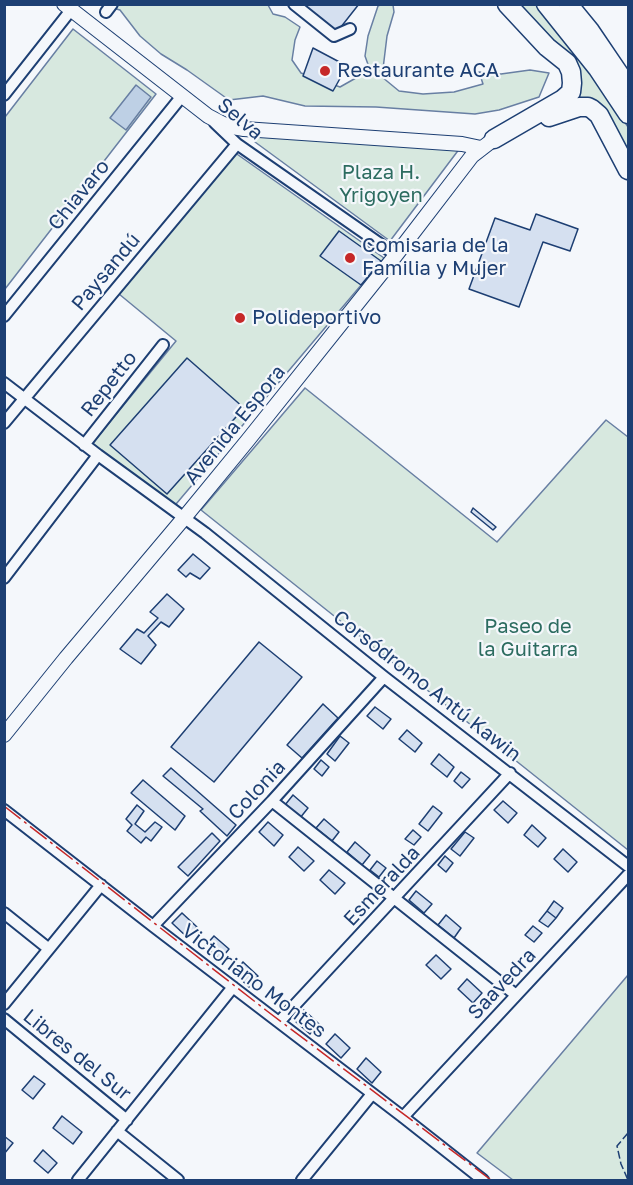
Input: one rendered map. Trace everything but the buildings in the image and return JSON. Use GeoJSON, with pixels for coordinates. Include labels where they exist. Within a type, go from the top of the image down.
{"type":"FeatureCollection","features":[{"type":"Feature","properties":{"kind":"highway"},"geometry":{"type":"LineString","coordinates":[[487,143],[572,92],[571,72],[567,63],[547,47],[507,4]]}},
{"type":"Feature","properties":{"kind":"highway"},"geometry":{"type":"LineString","coordinates":[[546,4],[598,69],[628,114]]}},
{"type":"Feature","properties":{"kind":"highway"},"geometry":{"type":"LineString","coordinates":[[568,4],[590,31],[628,87]]}},
{"type":"Feature","properties":{"kind":"highway"},"geometry":{"type":"LineString","coordinates":[[487,143],[570,109],[588,106],[599,115],[628,170]]}},
{"type":"Feature","properties":{"kind":"main road","name":"Selva"},"geometry":{"type":"LineString","coordinates":[[68,7],[208,116]]}},
{"type":"Feature","properties":{"kind":"main road"},"geometry":{"type":"LineString","coordinates":[[208,116],[227,126],[244,129],[462,144],[487,143]]}},
{"type":"Feature","properties":{"kind":"main road","name":"Avenida Espora"},"geometry":{"type":"LineString","coordinates":[[4,735],[184,518],[396,255],[472,156],[487,143]]}},
{"type":"Feature","properties":{"kind":"street"},"geometry":{"type":"LineString","coordinates":[[294,4],[334,36],[350,29]]}},
{"type":"Feature","properties":{"kind":"street"},"geometry":{"type":"LineString","coordinates":[[4,95],[68,7]]}},
{"type":"Feature","properties":{"kind":"street","name":"Chiavaro"},"geometry":{"type":"LineString","coordinates":[[4,316],[182,96]]}},
{"type":"Feature","properties":{"kind":"street","name":"Selva"},"geometry":{"type":"LineString","coordinates":[[208,116],[237,144],[396,255]]}},
{"type":"Feature","properties":{"kind":"street","name":"Paysandú"},"geometry":{"type":"LineString","coordinates":[[4,423],[237,144]]}},
{"type":"Feature","properties":{"kind":"street","name":"Repetto"},"geometry":{"type":"LineString","coordinates":[[84,445],[163,345]]}},
{"type":"Feature","properties":{"kind":"street","name":"Corsódromo Antú Kawin"},"geometry":{"type":"LineString","coordinates":[[4,383],[84,445],[205,533],[628,866]]}},
{"type":"Feature","properties":{"kind":"street"},"geometry":{"type":"LineString","coordinates":[[4,578],[98,455]]}},
{"type":"Feature","properties":{"kind":"street","name":"Colonia"},"geometry":{"type":"LineString","coordinates":[[153,926],[272,801],[384,676]]}},
{"type":"Feature","properties":{"kind":"street","name":"Esmeralda"},"geometry":{"type":"LineString","coordinates":[[279,1022],[510,773]]}},
{"type":"Feature","properties":{"kind":"street"},"geometry":{"type":"LineString","coordinates":[[272,801],[516,995]]}},
{"type":"Feature","properties":{"kind":"street","name":"Victoriano Montes"},"geometry":{"type":"LineString","coordinates":[[4,810],[483,1180]]}},
{"type":"Feature","properties":{"kind":"street","name":"Saavedra"},"geometry":{"type":"LineString","coordinates":[[403,1118],[628,875]]}},
{"type":"Feature","properties":{"kind":"street"},"geometry":{"type":"LineString","coordinates":[[4,1004],[101,885]]}},
{"type":"Feature","properties":{"kind":"street"},"geometry":{"type":"LineString","coordinates":[[4,913],[49,949]]}},
{"type":"Feature","properties":{"kind":"street"},"geometry":{"type":"LineString","coordinates":[[78,1180],[233,987]]}},
{"type":"Feature","properties":{"kind":"street","name":"Libres del Sur"},"geometry":{"type":"LineString","coordinates":[[4,1019],[127,1120]]}},
{"type":"Feature","properties":{"kind":"street"},"geometry":{"type":"LineString","coordinates":[[302,1180],[372,1094]]}},
{"type":"Feature","properties":{"kind":"street","name":"Libres del Sur"},"geometry":{"type":"LineString","coordinates":[[117,1131],[178,1180]]}},
{"type":"Feature","properties":{"kind":"green space"},"geometry":{"type":"Polygon","coordinates":[[[102,5],[268,5],[273,14],[285,17],[300,27],[292,60],[301,73],[340,87],[370,70],[365,56],[368,36],[380,5],[393,5],[394,12],[387,36],[382,77],[399,91],[423,94],[454,92],[483,84],[479,72],[501,74],[530,70],[549,73],[539,97],[499,110],[475,114],[376,107],[305,106],[263,96],[229,100],[161,54],[140,36],[120,10],[102,5]]]}},
{"type":"Feature","properties":{"kind":"green space"},"geometry":{"type":"Polygon","coordinates":[[[513,5],[538,5],[594,74],[628,127],[628,155],[600,106],[535,119],[576,87],[513,5]]]}},
{"type":"Feature","properties":{"kind":"green space"},"geometry":{"type":"Polygon","coordinates":[[[73,29],[156,94],[5,289],[5,117],[73,29]]]}},
{"type":"Feature","properties":{"kind":"green space","name":"Plaza H. Yrigoyen"},"geometry":{"type":"Polygon","coordinates":[[[257,135],[460,148],[390,241],[255,142],[257,135]]]}},
{"type":"Feature","properties":{"kind":"green space","name":"Polideportivo"},"geometry":{"type":"Polygon","coordinates":[[[234,152],[384,258],[171,510],[91,445],[176,341],[119,294],[234,152]]]}},
{"type":"Feature","properties":{"kind":"green space","name":"Paseo de la Guitarra"},"geometry":{"type":"Polygon","coordinates":[[[305,388],[497,542],[606,420],[628,437],[628,850],[201,510],[305,388]]]}},
{"type":"Feature","properties":{"kind":"green space"},"geometry":{"type":"Polygon","coordinates":[[[628,975],[628,1180],[513,1180],[477,1153],[628,975]]]}},
{"type":"Feature","properties":{"kind":"water"},"geometry":{"type":"Polygon","coordinates":[[[136,85],[151,97],[126,130],[110,118],[136,85]]]}},
{"type":"Feature","properties":{"kind":"fence"},"geometry":{"type":"LineString","coordinates":[[628,1133],[617,1146],[628,1180]]}},
{"type":"Feature","properties":{"kind":"power"},"geometry":{"type":"LineString","coordinates":[[4,806],[267,1011],[491,1180]]}},
{"type":"Feature","properties":{"kind":"place","name":"Restaurante ACA"},"geometry":{"type":"Point","coordinates":[325,71]}},
{"type":"Feature","properties":{"kind":"place","name":"Comisaria de la Familia y Mujer"},"geometry":{"type":"Point","coordinates":[350,258]}},
{"type":"Feature","properties":{"kind":"place","name":"Polideportivo"},"geometry":{"type":"Point","coordinates":[240,318]}}]}
